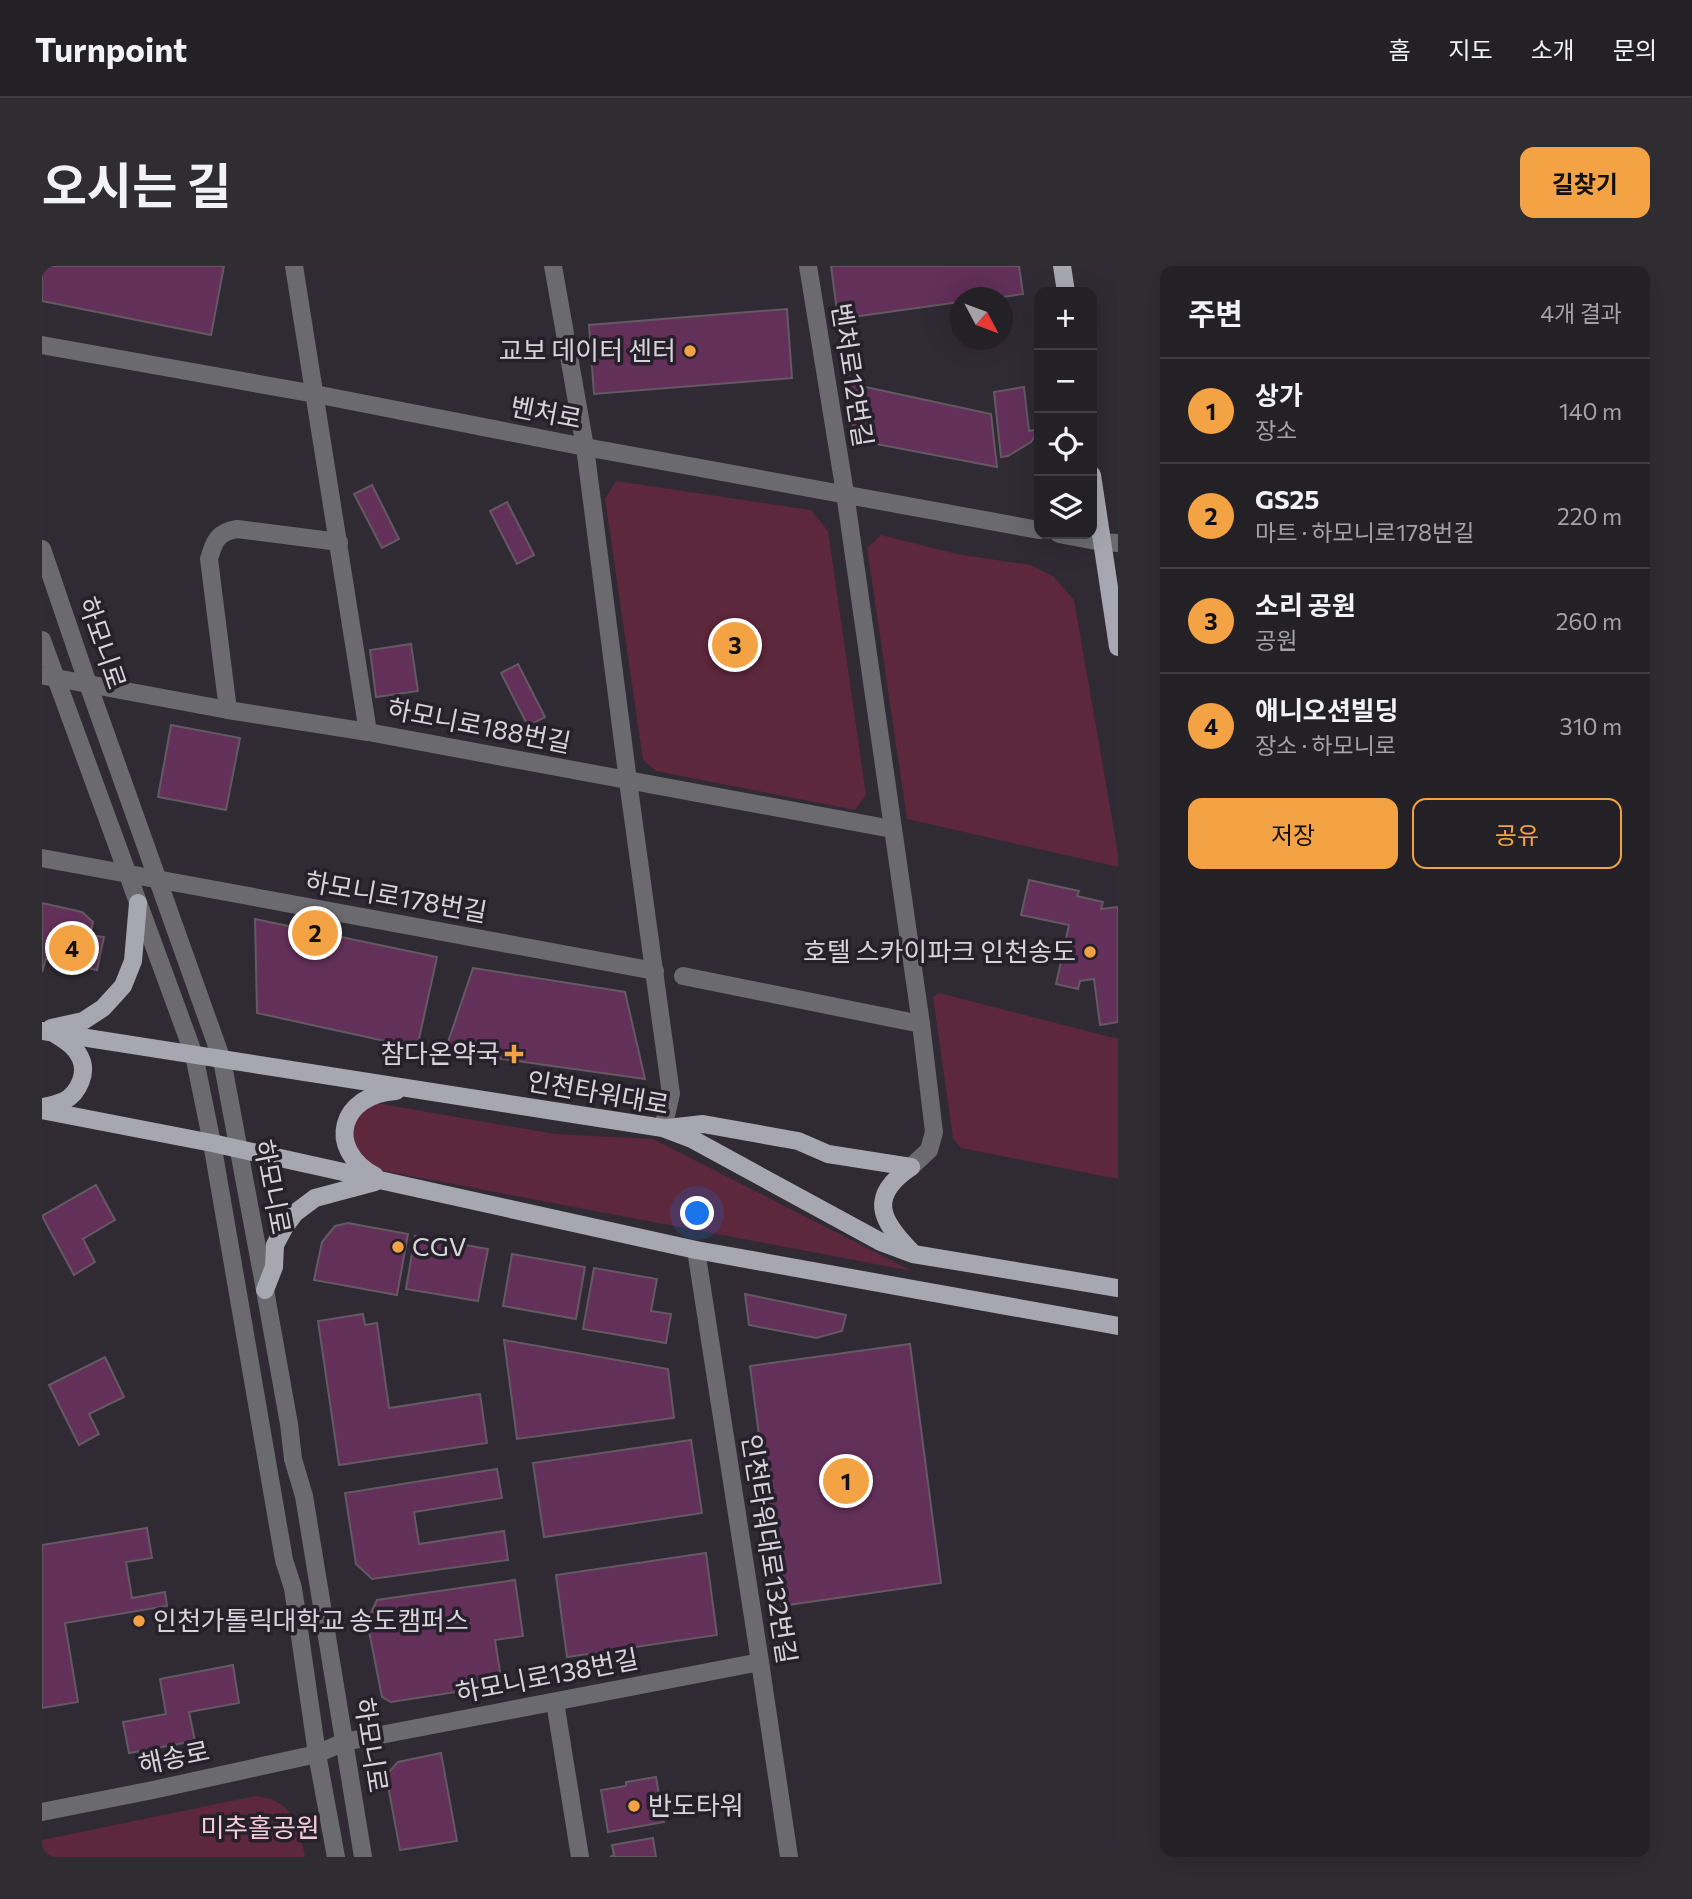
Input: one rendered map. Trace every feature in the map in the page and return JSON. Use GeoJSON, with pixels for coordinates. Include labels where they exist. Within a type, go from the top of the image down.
{"type":"FeatureCollection","features":[{"type":"Feature","properties":{"kind":"main road"},"geometry":{"type":"LineString","coordinates":[[1062,266],[1065,287]]}},
{"type":"Feature","properties":{"kind":"main road"},"geometry":{"type":"LineString","coordinates":[[1092,476],[1110,542],[1118,647]]}},
{"type":"Feature","properties":{"kind":"main road"},"geometry":{"type":"LineString","coordinates":[[46,1031],[83,1021],[103,1008],[123,986],[133,961],[138,903]]}},
{"type":"Feature","properties":{"kind":"main road"},"geometry":{"type":"LineString","coordinates":[[42,1108],[57,1104],[75,1092],[81,1079],[82,1064],[69,1043],[46,1031]]}},
{"type":"Feature","properties":{"kind":"main road","name":"인천타워대로"},"geometry":{"type":"LineString","coordinates":[[46,1031],[663,1128],[692,1139],[881,1242],[913,1254],[1118,1288]]}},
{"type":"Feature","properties":{"kind":"main road"},"geometry":{"type":"LineString","coordinates":[[387,1182],[373,1176],[354,1160],[346,1148],[345,1125],[361,1102],[372,1096],[394,1091],[428,1092]]}},
{"type":"Feature","properties":{"kind":"main road"},"geometry":{"type":"LineString","coordinates":[[42,1108],[696,1250],[1118,1326]]}},
{"type":"Feature","properties":{"kind":"main road"},"geometry":{"type":"LineString","coordinates":[[663,1128],[703,1124],[798,1142],[828,1154],[911,1167]]}},
{"type":"Feature","properties":{"kind":"main road"},"geometry":{"type":"LineString","coordinates":[[874,1161],[884,1168],[888,1176],[888,1188]]}},
{"type":"Feature","properties":{"kind":"main road"},"geometry":{"type":"LineString","coordinates":[[911,1167],[895,1178],[882,1204],[885,1219],[895,1235],[913,1254]]}},
{"type":"Feature","properties":{"kind":"main road"},"geometry":{"type":"LineString","coordinates":[[265,1290],[274,1267],[275,1245],[295,1213],[314,1198],[387,1182]]}},
{"type":"Feature","properties":{"kind":"street"},"geometry":{"type":"LineString","coordinates":[[295,266],[368,732]]}},
{"type":"Feature","properties":{"kind":"street"},"geometry":{"type":"LineString","coordinates":[[553,266],[585,447],[671,1094],[663,1128]]}},
{"type":"Feature","properties":{"kind":"street","name":"벤처로12번길"},"geometry":{"type":"LineString","coordinates":[[808,266],[845,493],[934,1132],[929,1150],[911,1167]]}},
{"type":"Feature","properties":{"kind":"street","name":"벤처로"},"geometry":{"type":"LineString","coordinates":[[42,345],[1034,529]]}},
{"type":"Feature","properties":{"kind":"street"},"geometry":{"type":"LineString","coordinates":[[228,710],[209,559],[218,537],[237,528],[338,542]]}},
{"type":"Feature","properties":{"kind":"street"},"geometry":{"type":"LineString","coordinates":[[1091,539],[1110,542]]}},
{"type":"Feature","properties":{"kind":"street","name":"하모니로"},"geometry":{"type":"LineString","coordinates":[[42,548],[222,1060],[289,1424],[293,1459],[304,1496],[363,1857]]}},
{"type":"Feature","properties":{"kind":"street","name":"하모니로"},"geometry":{"type":"LineString","coordinates":[[42,640],[49,677],[128,874],[194,1055],[212,1143],[284,1560],[293,1588],[317,1754],[336,1857]]}},
{"type":"Feature","properties":{"kind":"street","name":"하모니로188번길"},"geometry":{"type":"LineString","coordinates":[[49,677],[228,710],[368,732],[892,829]]}},
{"type":"Feature","properties":{"kind":"street","name":"하모니로178번길"},"geometry":{"type":"LineString","coordinates":[[42,859],[655,971]]}},
{"type":"Feature","properties":{"kind":"street"},"geometry":{"type":"LineString","coordinates":[[683,976],[921,1024]]}},
{"type":"Feature","properties":{"kind":"street","name":"인천타워대로132번길"},"geometry":{"type":"LineString","coordinates":[[696,1250],[789,1857]]}},
{"type":"Feature","properties":{"kind":"street","name":"하모니로138번길"},"geometry":{"type":"LineString","coordinates":[[317,1754],[344,1742],[760,1662]]}},
{"type":"Feature","properties":{"kind":"street"},"geometry":{"type":"LineString","coordinates":[[555,1702],[580,1857]]}},
{"type":"Feature","properties":{"kind":"street","name":"해송로"},"geometry":{"type":"LineString","coordinates":[[42,1812],[317,1754]]}},
{"type":"Feature","properties":{"kind":"green space"},"geometry":{"type":"Polygon","coordinates":[[[616,481],[811,510],[828,531],[866,795],[855,810],[656,771],[643,760],[605,499],[616,481]]]}},
{"type":"Feature","properties":{"kind":"green space"},"geometry":{"type":"Polygon","coordinates":[[[881,535],[957,554],[1030,565],[1053,576],[1074,600],[1118,853],[1118,867],[907,819],[867,548],[881,535]]]}},
{"type":"Feature","properties":{"kind":"green space"},"geometry":{"type":"Polygon","coordinates":[[[939,993],[1118,1039],[1118,1179],[961,1148],[953,1138],[933,997],[939,993]]]}},
{"type":"Feature","properties":{"kind":"green space"},"geometry":{"type":"Polygon","coordinates":[[[376,1103],[555,1134],[653,1139],[912,1271],[379,1170],[357,1153],[353,1134],[356,1119],[376,1103]]]}},
{"type":"Feature","properties":{"kind":"green space","name":"미추홀공원"},"geometry":{"type":"Polygon","coordinates":[[[255,1796],[278,1803],[292,1816],[305,1857],[42,1857],[42,1840],[255,1796]]]}},
{"type":"Feature","properties":{"kind":"building"},"geometry":{"type":"Polygon","coordinates":[[[42,266],[224,266],[211,335],[42,301],[42,266]]]}},
{"type":"Feature","properties":{"kind":"building"},"geometry":{"type":"Polygon","coordinates":[[[831,266],[1019,266],[1023,294],[1013,295],[1013,287],[950,287],[950,303],[838,319],[831,266]]]}},
{"type":"Feature","properties":{"kind":"building","name":"교보 데이터 센터"},"geometry":{"type":"Polygon","coordinates":[[[787,309],[792,378],[594,394],[589,325],[787,309]]]}},
{"type":"Feature","properties":{"kind":"building"},"geometry":{"type":"Polygon","coordinates":[[[847,383],[991,414],[997,467],[855,440],[847,383]]]}},
{"type":"Feature","properties":{"kind":"building"},"geometry":{"type":"Polygon","coordinates":[[[1024,387],[1029,431],[1034,430],[1031,442],[1008,456],[1001,457],[994,392],[1024,387]]]}},
{"type":"Feature","properties":{"kind":"building"},"geometry":{"type":"Polygon","coordinates":[[[372,485],[399,539],[382,548],[354,494],[372,485]]]}},
{"type":"Feature","properties":{"kind":"building"},"geometry":{"type":"Polygon","coordinates":[[[507,502],[534,555],[517,564],[490,511],[507,502]]]}},
{"type":"Feature","properties":{"kind":"building"},"geometry":{"type":"Polygon","coordinates":[[[411,644],[418,691],[376,697],[370,650],[411,644]]]}},
{"type":"Feature","properties":{"kind":"building"},"geometry":{"type":"Polygon","coordinates":[[[518,664],[545,717],[528,726],[501,673],[518,664]]]}},
{"type":"Feature","properties":{"kind":"building"},"geometry":{"type":"Polygon","coordinates":[[[171,725],[240,738],[226,810],[158,797],[171,725]]]}},
{"type":"Feature","properties":{"kind":"building","name":"호텔 스카이파크 인천송도"},"geometry":{"type":"Polygon","coordinates":[[[1029,880],[1079,891],[1077,896],[1103,902],[1101,909],[1118,907],[1118,1022],[1100,1025],[1094,979],[1080,981],[1078,989],[1056,984],[1069,925],[1021,915],[1029,880]]]}},
{"type":"Feature","properties":{"kind":"building"},"geometry":{"type":"Polygon","coordinates":[[[42,903],[82,912],[93,922],[90,935],[104,937],[97,970],[46,959],[42,972],[42,903]]]}},
{"type":"Feature","properties":{"kind":"building"},"geometry":{"type":"Polygon","coordinates":[[[255,919],[437,957],[417,1048],[257,1013],[255,919]]]}},
{"type":"Feature","properties":{"kind":"building"},"geometry":{"type":"Polygon","coordinates":[[[473,968],[625,992],[645,1079],[445,1051],[473,968]]]}},
{"type":"Feature","properties":{"kind":"building"},"geometry":{"type":"Polygon","coordinates":[[[96,1185],[115,1220],[83,1239],[95,1262],[74,1275],[42,1216],[96,1185]]]}},
{"type":"Feature","properties":{"kind":"building"},"geometry":{"type":"Polygon","coordinates":[[[348,1223],[408,1234],[397,1295],[314,1280],[322,1242],[335,1226],[348,1223]]]}},
{"type":"Feature","properties":{"kind":"building"},"geometry":{"type":"Polygon","coordinates":[[[415,1236],[488,1249],[478,1301],[406,1289],[415,1236]]]}},
{"type":"Feature","properties":{"kind":"building"},"geometry":{"type":"Polygon","coordinates":[[[512,1254],[585,1267],[576,1319],[503,1306],[512,1254]]]}},
{"type":"Feature","properties":{"kind":"building"},"geometry":{"type":"Polygon","coordinates":[[[594,1268],[657,1279],[651,1311],[671,1314],[666,1343],[583,1329],[594,1268]]]}},
{"type":"Feature","properties":{"kind":"building"},"geometry":{"type":"Polygon","coordinates":[[[745,1294],[846,1315],[842,1331],[816,1338],[749,1325],[745,1294]]]}},
{"type":"Feature","properties":{"kind":"building"},"geometry":{"type":"Polygon","coordinates":[[[363,1314],[365,1325],[377,1323],[389,1408],[480,1394],[487,1443],[339,1465],[318,1321],[363,1314]]]}},
{"type":"Feature","properties":{"kind":"building"},"geometry":{"type":"Polygon","coordinates":[[[504,1340],[668,1369],[674,1418],[517,1439],[504,1340]]]}},
{"type":"Feature","properties":{"kind":"building"},"geometry":{"type":"Polygon","coordinates":[[[910,1344],[941,1583],[781,1606],[750,1366],[910,1344]]]}},
{"type":"Feature","properties":{"kind":"building"},"geometry":{"type":"Polygon","coordinates":[[[105,1357],[124,1397],[89,1414],[99,1434],[79,1445],[49,1385],[105,1357]]]}},
{"type":"Feature","properties":{"kind":"building"},"geometry":{"type":"Polygon","coordinates":[[[691,1440],[702,1513],[544,1537],[533,1463],[691,1440]]]}},
{"type":"Feature","properties":{"kind":"building"},"geometry":{"type":"Polygon","coordinates":[[[497,1469],[502,1498],[414,1512],[419,1544],[504,1531],[508,1560],[372,1579],[356,1564],[345,1493],[497,1469]]]}},
{"type":"Feature","properties":{"kind":"building"},"geometry":{"type":"Polygon","coordinates":[[[147,1528],[152,1558],[126,1562],[132,1598],[165,1592],[167,1606],[65,1623],[78,1702],[42,1708],[42,1545],[147,1528]]]}},
{"type":"Feature","properties":{"kind":"building"},"geometry":{"type":"Polygon","coordinates":[[[706,1553],[717,1635],[567,1657],[556,1575],[706,1553]]]}},
{"type":"Feature","properties":{"kind":"building"},"geometry":{"type":"Polygon","coordinates":[[[515,1580],[523,1636],[495,1640],[502,1685],[391,1702],[382,1697],[367,1621],[377,1600],[515,1580]]]}},
{"type":"Feature","properties":{"kind":"building"},"geometry":{"type":"Polygon","coordinates":[[[233,1665],[239,1703],[189,1712],[195,1741],[129,1753],[123,1722],[166,1714],[160,1679],[233,1665]]]}},
{"type":"Feature","properties":{"kind":"building"},"geometry":{"type":"Polygon","coordinates":[[[441,1753],[457,1841],[400,1850],[386,1775],[398,1762],[441,1753]]]}},
{"type":"Feature","properties":{"kind":"building","name":"반도타워"},"geometry":{"type":"Polygon","coordinates":[[[656,1777],[660,1801],[664,1801],[664,1822],[608,1832],[601,1790],[656,1777]]]}},
{"type":"Feature","properties":{"kind":"building"},"geometry":{"type":"Polygon","coordinates":[[[653,1838],[656,1857],[610,1857],[614,1855],[612,1845],[653,1838]]]}},
{"type":"Feature","properties":{"kind":"place","name":"교보 데이터 센터"},"geometry":{"type":"Point","coordinates":[690,351]}},
{"type":"Feature","properties":{"kind":"place","name":"소리 공원"},"geometry":{"type":"Point","coordinates":[735,645]}},
{"type":"Feature","properties":{"kind":"place","name":"GS25"},"geometry":{"type":"Point","coordinates":[315,933]}},
{"type":"Feature","properties":{"kind":"place","name":"애니오션빌딩"},"geometry":{"type":"Point","coordinates":[72,948]}},
{"type":"Feature","properties":{"kind":"place","name":"호텔 스카이파크 인천송도"},"geometry":{"type":"Point","coordinates":[1090,952]}},
{"type":"Feature","properties":{"kind":"place","name":"참다온약국"},"geometry":{"type":"Point","coordinates":[514,1054]}},
{"type":"Feature","properties":{"kind":"place","name":"CGV"},"geometry":{"type":"Point","coordinates":[398,1247]}},
{"type":"Feature","properties":{"kind":"place","name":"상가"},"geometry":{"type":"Point","coordinates":[846,1481]}},
{"type":"Feature","properties":{"kind":"place","name":"인천가톨릭대학교 송도캠퍼스"},"geometry":{"type":"Point","coordinates":[139,1621]}},
{"type":"Feature","properties":{"kind":"place","name":"반도타워"},"geometry":{"type":"Point","coordinates":[634,1806]}}]}
